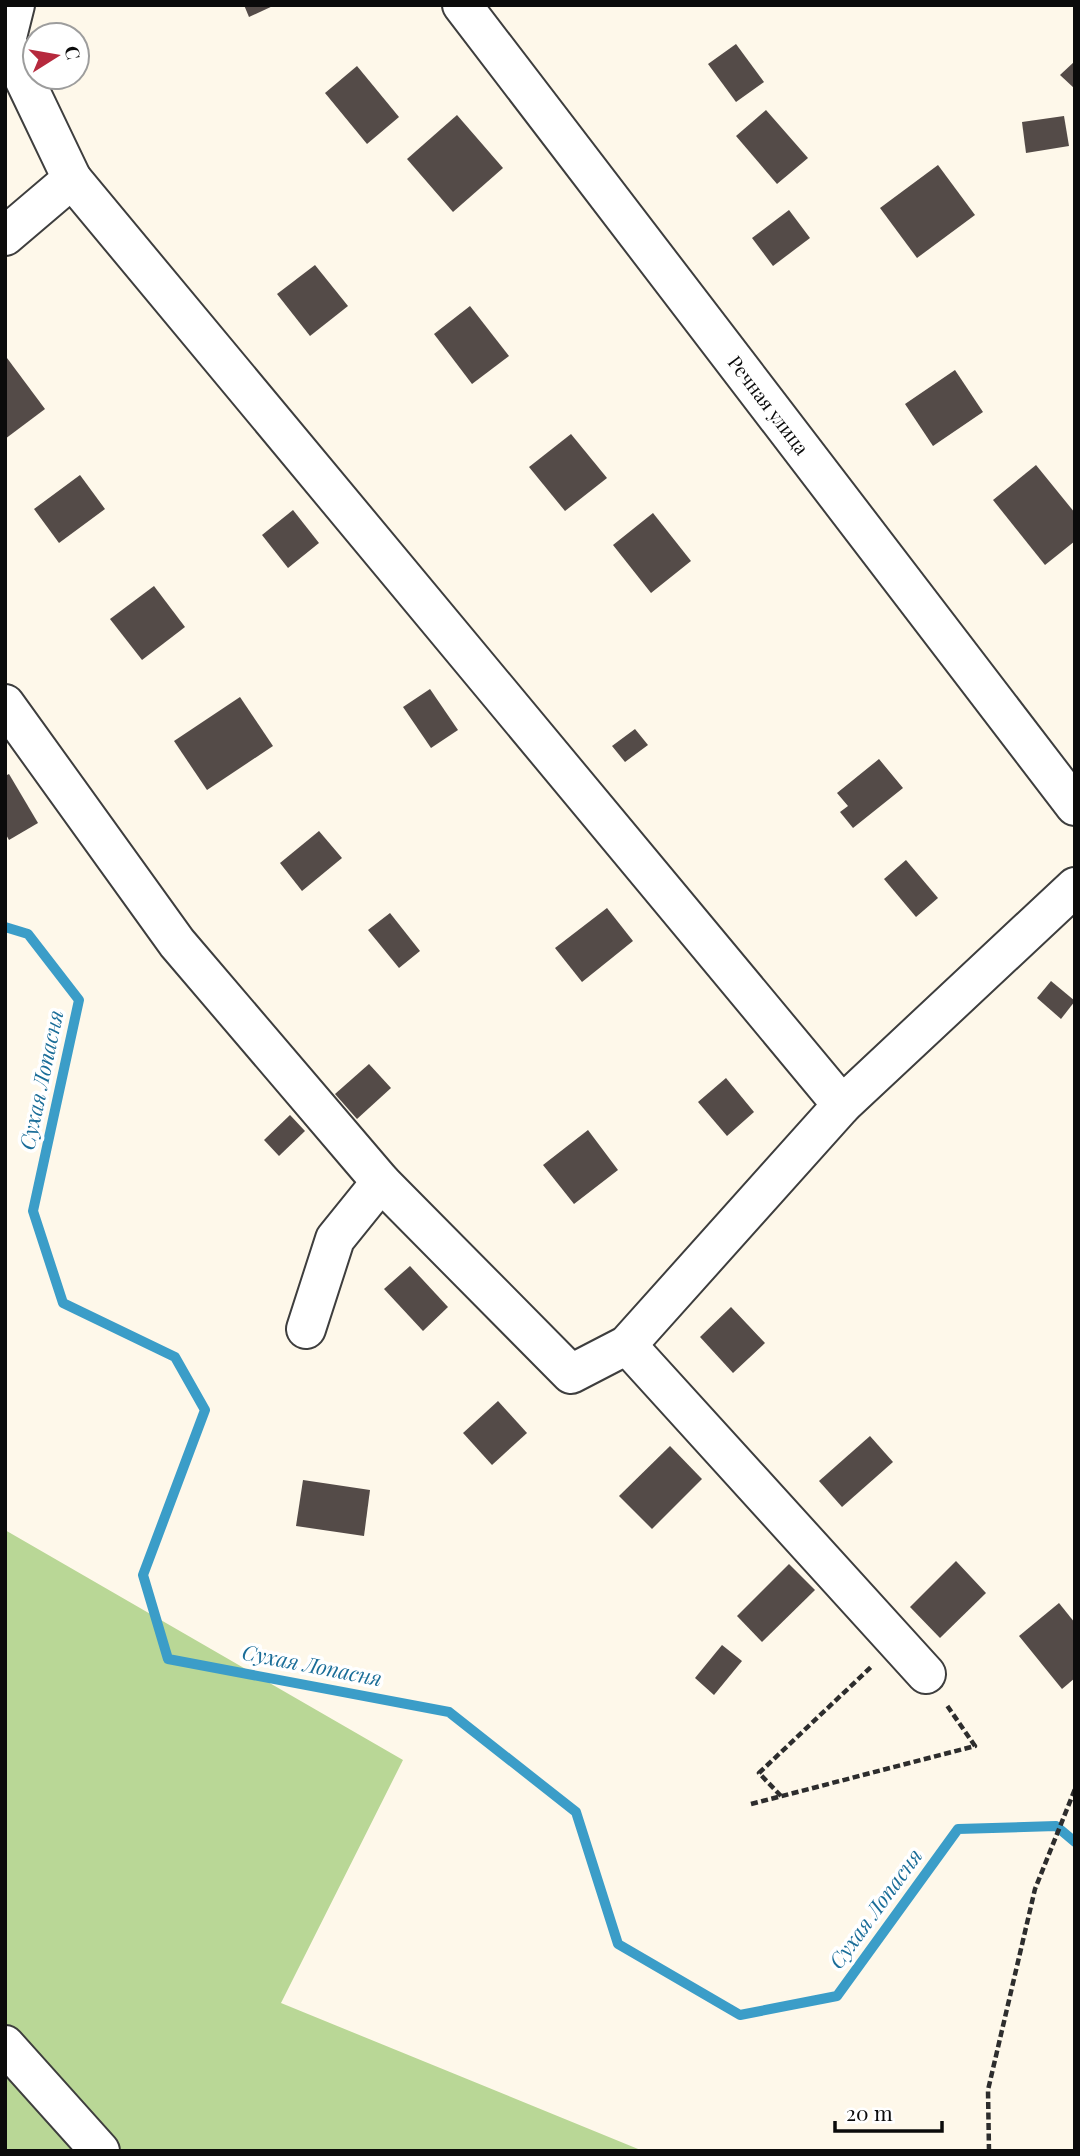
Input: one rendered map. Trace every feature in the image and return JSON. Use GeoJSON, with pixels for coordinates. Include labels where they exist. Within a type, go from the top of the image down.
{"type":"FeatureCollection","features":[{"type":"Feature","properties":{"kind":"street"},"geometry":{"type":"LineString","coordinates":[[15,5],[6,41],[72,179],[842,1105]]}},
{"type":"Feature","properties":{"kind":"street","name":"Речная улица"},"geometry":{"type":"LineString","coordinates":[[462,5],[1075,806]]}},
{"type":"Feature","properties":{"kind":"street"},"geometry":{"type":"LineString","coordinates":[[5,236],[72,179]]}},
{"type":"Feature","properties":{"kind":"street"},"geometry":{"type":"LineString","coordinates":[[7,710],[177,943],[381,1182],[571,1374],[627,1345],[842,1105],[1075,887]]}},
{"type":"Feature","properties":{"kind":"street"},"geometry":{"type":"LineString","coordinates":[[306,1329],[335,1239],[381,1182]]}},
{"type":"Feature","properties":{"kind":"street"},"geometry":{"type":"LineString","coordinates":[[627,1345],[926,1674]]}},
{"type":"Feature","properties":{"kind":"street"},"geometry":{"type":"LineString","coordinates":[[5,2045],[100,2151]]}},
{"type":"Feature","properties":{"kind":"path"},"geometry":{"type":"LineString","coordinates":[[782,1796],[759,1773],[897,1642]]}},
{"type":"Feature","properties":{"kind":"path"},"geometry":{"type":"LineString","coordinates":[[751,1804],[975,1746],[926,1674]]}},
{"type":"Feature","properties":{"kind":"path"},"geometry":{"type":"LineString","coordinates":[[989,2151],[988,2090],[1035,1889],[1075,1789]]}},
{"type":"Feature","properties":{"kind":"green space"},"geometry":{"type":"Polygon","coordinates":[[[5,1530],[403,1760],[281,2003],[643,2151],[5,2151],[5,1530]]]}},
{"type":"Feature","properties":{"kind":"building"},"geometry":{"type":"Polygon","coordinates":[[[244,5],[275,5],[249,17],[244,5]]]}},
{"type":"Feature","properties":{"kind":"building"},"geometry":{"type":"Polygon","coordinates":[[[736,44],[764,82],[736,102],[708,64],[736,44]]]}},
{"type":"Feature","properties":{"kind":"building"},"geometry":{"type":"Polygon","coordinates":[[[1075,61],[1075,89],[1060,75],[1075,61]]]}},
{"type":"Feature","properties":{"kind":"building"},"geometry":{"type":"Polygon","coordinates":[[[357,66],[399,117],[367,144],[325,93],[357,66]]]}},
{"type":"Feature","properties":{"kind":"building"},"geometry":{"type":"Polygon","coordinates":[[[766,110],[808,158],[777,184],[736,136],[766,110]]]}},
{"type":"Feature","properties":{"kind":"building"},"geometry":{"type":"Polygon","coordinates":[[[457,115],[503,168],[453,212],[407,159],[457,115]]]}},
{"type":"Feature","properties":{"kind":"building"},"geometry":{"type":"Polygon","coordinates":[[[1064,116],[1069,146],[1026,153],[1022,122],[1064,116]]]}},
{"type":"Feature","properties":{"kind":"building"},"geometry":{"type":"Polygon","coordinates":[[[938,165],[975,215],[917,258],[880,208],[938,165]]]}},
{"type":"Feature","properties":{"kind":"building"},"geometry":{"type":"Polygon","coordinates":[[[789,210],[810,238],[773,266],[752,238],[789,210]]]}},
{"type":"Feature","properties":{"kind":"building"},"geometry":{"type":"Polygon","coordinates":[[[315,265],[348,306],[310,336],[277,294],[315,265]]]}},
{"type":"Feature","properties":{"kind":"building"},"geometry":{"type":"Polygon","coordinates":[[[470,306],[509,356],[472,384],[434,334],[470,306]]]}},
{"type":"Feature","properties":{"kind":"building"},"geometry":{"type":"Polygon","coordinates":[[[7,358],[45,409],[5,439],[5,360],[7,358]]]}},
{"type":"Feature","properties":{"kind":"building"},"geometry":{"type":"Polygon","coordinates":[[[955,370],[983,412],[933,446],[905,404],[955,370]]]}},
{"type":"Feature","properties":{"kind":"building"},"geometry":{"type":"Polygon","coordinates":[[[571,434],[607,478],[565,511],[529,467],[571,434]]]}},
{"type":"Feature","properties":{"kind":"building"},"geometry":{"type":"Polygon","coordinates":[[[1036,465],[1075,513],[1075,541],[1045,565],[993,500],[1036,465]]]}},
{"type":"Feature","properties":{"kind":"building"},"geometry":{"type":"Polygon","coordinates":[[[80,475],[105,509],[59,543],[34,509],[80,475]]]}},
{"type":"Feature","properties":{"kind":"building"},"geometry":{"type":"Polygon","coordinates":[[[293,510],[319,543],[288,568],[262,535],[293,510]]]}},
{"type":"Feature","properties":{"kind":"building"},"geometry":{"type":"Polygon","coordinates":[[[653,513],[691,561],[651,593],[613,545],[653,513]]]}},
{"type":"Feature","properties":{"kind":"building"},"geometry":{"type":"Polygon","coordinates":[[[154,586],[185,627],[142,660],[110,619],[154,586]]]}},
{"type":"Feature","properties":{"kind":"building"},"geometry":{"type":"Polygon","coordinates":[[[430,689],[458,730],[431,748],[403,707],[430,689]]]}},
{"type":"Feature","properties":{"kind":"building"},"geometry":{"type":"Polygon","coordinates":[[[240,697],[273,746],[207,790],[174,741],[240,697]]]}},
{"type":"Feature","properties":{"kind":"building"},"geometry":{"type":"Polygon","coordinates":[[[635,729],[648,745],[625,762],[612,746],[635,729]]]}},
{"type":"Feature","properties":{"kind":"building"},"geometry":{"type":"Polygon","coordinates":[[[879,759],[903,788],[853,828],[840,812],[848,806],[837,793],[879,759]]]}},
{"type":"Feature","properties":{"kind":"building"},"geometry":{"type":"Polygon","coordinates":[[[9,774],[38,823],[9,840],[5,833],[5,776],[9,774]]]}},
{"type":"Feature","properties":{"kind":"building"},"geometry":{"type":"Polygon","coordinates":[[[319,831],[342,858],[302,891],[280,863],[319,831]]]}},
{"type":"Feature","properties":{"kind":"building"},"geometry":{"type":"Polygon","coordinates":[[[906,860],[938,898],[916,917],[884,879],[906,860]]]}},
{"type":"Feature","properties":{"kind":"building"},"geometry":{"type":"Polygon","coordinates":[[[607,908],[633,941],[582,982],[555,948],[607,908]]]}},
{"type":"Feature","properties":{"kind":"building"},"geometry":{"type":"Polygon","coordinates":[[[390,913],[420,951],[399,968],[368,930],[390,913]]]}},
{"type":"Feature","properties":{"kind":"building"},"geometry":{"type":"Polygon","coordinates":[[[1051,981],[1075,1001],[1061,1019],[1037,998],[1051,981]]]}},
{"type":"Feature","properties":{"kind":"building"},"geometry":{"type":"Polygon","coordinates":[[[369,1064],[391,1088],[357,1119],[335,1094],[369,1064]]]}},
{"type":"Feature","properties":{"kind":"building"},"geometry":{"type":"Polygon","coordinates":[[[726,1078],[754,1112],[727,1136],[698,1102],[726,1078]]]}},
{"type":"Feature","properties":{"kind":"building"},"geometry":{"type":"Polygon","coordinates":[[[290,1115],[305,1131],[279,1156],[264,1140],[290,1115]]]}},
{"type":"Feature","properties":{"kind":"building"},"geometry":{"type":"Polygon","coordinates":[[[588,1130],[618,1170],[574,1204],[543,1165],[588,1130]]]}},
{"type":"Feature","properties":{"kind":"building"},"geometry":{"type":"Polygon","coordinates":[[[410,1266],[448,1307],[423,1331],[384,1289],[410,1266]]]}},
{"type":"Feature","properties":{"kind":"building"},"geometry":{"type":"Polygon","coordinates":[[[731,1307],[765,1343],[733,1373],[700,1337],[731,1307]]]}},
{"type":"Feature","properties":{"kind":"building"},"geometry":{"type":"Polygon","coordinates":[[[498,1401],[527,1433],[492,1465],[463,1433],[498,1401]]]}},
{"type":"Feature","properties":{"kind":"building"},"geometry":{"type":"Polygon","coordinates":[[[870,1436],[893,1462],[842,1507],[819,1481],[870,1436]]]}},
{"type":"Feature","properties":{"kind":"building"},"geometry":{"type":"Polygon","coordinates":[[[670,1446],[702,1479],[652,1529],[619,1496],[670,1446]]]}},
{"type":"Feature","properties":{"kind":"building"},"geometry":{"type":"Polygon","coordinates":[[[303,1480],[370,1490],[364,1536],[296,1526],[303,1480]]]}},
{"type":"Feature","properties":{"kind":"building"},"geometry":{"type":"Polygon","coordinates":[[[956,1561],[986,1593],[940,1638],[910,1607],[956,1561]]]}},
{"type":"Feature","properties":{"kind":"building"},"geometry":{"type":"Polygon","coordinates":[[[789,1564],[815,1590],[762,1642],[737,1616],[789,1564]]]}},
{"type":"Feature","properties":{"kind":"building"},"geometry":{"type":"Polygon","coordinates":[[[1059,1603],[1075,1623],[1075,1678],[1062,1689],[1019,1636],[1059,1603]]]}},
{"type":"Feature","properties":{"kind":"building"},"geometry":{"type":"Polygon","coordinates":[[[722,1645],[742,1661],[714,1695],[695,1678],[722,1645]]]}},
{"type":"Feature","properties":{"kind":"waterway","name":"Сухая Лопасня"},"geometry":{"type":"LineString","coordinates":[[5,927],[28,934],[79,1000],[33,1211],[63,1303],[175,1357],[205,1410],[143,1575],[168,1659],[449,1712],[576,1812],[618,1944],[740,2015],[837,1996],[958,1829],[1056,1826],[1075,1842]]}}]}
